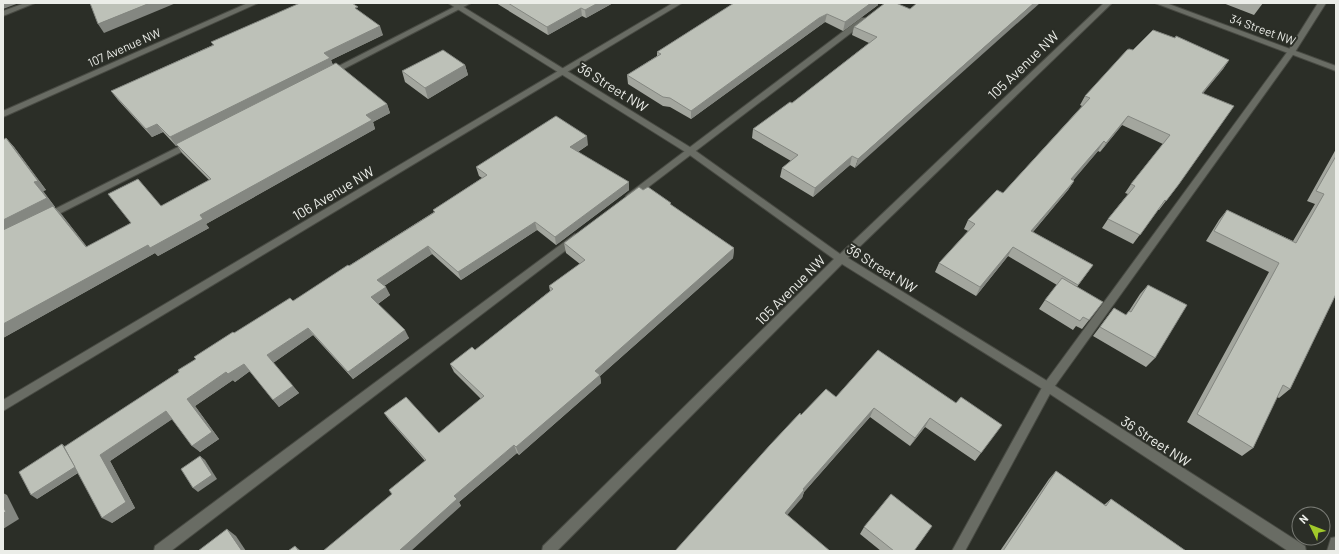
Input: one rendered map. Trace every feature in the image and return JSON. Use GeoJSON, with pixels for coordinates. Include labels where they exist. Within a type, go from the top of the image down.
{"type":"FeatureCollection","features":[{"type":"Feature","properties":{"kind":"street"},"geometry":{"type":"LineString","coordinates":[[3,14],[31,3]]}},
{"type":"Feature","properties":{"kind":"street","name":"107 Avenue NW"},"geometry":{"type":"LineString","coordinates":[[3,114],[254,3]]}},
{"type":"Feature","properties":{"kind":"street","name":"106 Avenue NW"},"geometry":{"type":"LineString","coordinates":[[3,406],[678,3]]}},
{"type":"Feature","properties":{"kind":"street","name":"105 Avenue NW"},"geometry":{"type":"LineString","coordinates":[[548,551],[841,259],[1108,3]]}},
{"type":"Feature","properties":{"kind":"street","name":"34 Street NW"},"geometry":{"type":"LineString","coordinates":[[1159,3],[1336,69]]}},
{"type":"Feature","properties":{"kind":"street"},"geometry":{"type":"LineString","coordinates":[[958,551],[1048,387],[1291,52],[1322,3]]}},
{"type":"Feature","properties":{"kind":"street"},"geometry":{"type":"LineString","coordinates":[[323,76],[459,4]]}},
{"type":"Feature","properties":{"kind":"street","name":"36 Street NW"},"geometry":{"type":"LineString","coordinates":[[459,4],[562,72],[690,151],[841,259],[1048,387],[1300,551]]}},
{"type":"Feature","properties":{"kind":"street"},"geometry":{"type":"LineString","coordinates":[[626,200],[875,13]]}},
{"type":"Feature","properties":{"kind":"street"},"geometry":{"type":"LineString","coordinates":[[39,221],[202,138]]}},
{"type":"Feature","properties":{"kind":"street"},"geometry":{"type":"LineString","coordinates":[[160,551],[581,233]]}},
{"type":"Feature","properties":{"kind":"street"},"geometry":{"type":"LineString","coordinates":[[1333,551],[1336,543]]}},
{"type":"Feature","properties":{"kind":"building"},"geometry":{"type":"Polygon","coordinates":[[[90,3],[150,3],[98,24],[90,3]]]}},
{"type":"Feature","properties":{"kind":"building"},"geometry":{"type":"Polygon","coordinates":[[[300,3],[352,3],[358,7],[355,8],[380,26],[324,53],[330,58],[170,137],[157,124],[146,129],[111,91],[214,45],[211,42],[300,3]]]}},
{"type":"Feature","properties":{"kind":"building"},"geometry":{"type":"Polygon","coordinates":[[[508,3],[598,3],[585,10],[581,8],[547,27],[508,3]]]}},
{"type":"Feature","properties":{"kind":"building"},"geometry":{"type":"Polygon","coordinates":[[[734,3],[871,3],[845,22],[827,14],[819,18],[691,111],[670,98],[663,97],[627,75],[661,54],[657,52],[734,3]]]}},
{"type":"Feature","properties":{"kind":"building"},"geometry":{"type":"Polygon","coordinates":[[[885,3],[896,3],[910,9],[917,3],[1034,3],[858,159],[852,156],[815,188],[782,168],[798,155],[753,129],[790,102],[792,103],[877,37],[854,27],[885,3]]]}},
{"type":"Feature","properties":{"kind":"building"},"geometry":{"type":"Polygon","coordinates":[[[1153,30],[1175,38],[1176,36],[1229,60],[1202,93],[1234,106],[1179,184],[1166,201],[1165,200],[1140,235],[1108,219],[1135,186],[1131,184],[1170,135],[1128,116],[1106,143],[1104,141],[1071,179],[1074,181],[1031,231],[1093,265],[1078,285],[1013,247],[980,287],[939,263],[975,224],[968,220],[997,190],[1003,193],[1090,98],[1085,96],[1127,50],[1133,50],[1153,30]]]}},
{"type":"Feature","properties":{"kind":"building"},"geometry":{"type":"Polygon","coordinates":[[[443,50],[465,65],[425,88],[402,71],[443,50]]]}},
{"type":"Feature","properties":{"kind":"building"},"geometry":{"type":"Polygon","coordinates":[[[336,63],[387,104],[366,115],[372,120],[200,215],[203,219],[150,248],[148,245],[3,324],[3,230],[53,206],[86,247],[131,223],[108,194],[138,179],[161,206],[211,179],[176,144],[336,63]]]}},
{"type":"Feature","properties":{"kind":"building"},"geometry":{"type":"Polygon","coordinates":[[[556,116],[587,136],[570,147],[629,182],[555,237],[535,222],[458,272],[428,246],[377,280],[386,287],[371,297],[405,330],[348,372],[308,328],[267,355],[293,386],[273,400],[244,364],[228,374],[226,372],[187,399],[212,432],[192,446],[166,411],[100,455],[126,502],[102,518],[64,447],[179,372],[178,370],[196,359],[194,357],[233,332],[234,333],[290,298],[293,301],[348,265],[349,266],[435,212],[433,210],[487,175],[476,167],[556,116]]]}},
{"type":"Feature","properties":{"kind":"building"},"geometry":{"type":"Polygon","coordinates":[[[6,138],[38,181],[34,182],[47,198],[3,220],[3,140],[6,138]]]}},
{"type":"Feature","properties":{"kind":"building"},"geometry":{"type":"Polygon","coordinates":[[[1336,156],[1336,294],[1290,389],[1283,385],[1253,448],[1197,414],[1279,263],[1214,231],[1227,210],[1296,243],[1324,194],[1316,191],[1336,156]]]}},
{"type":"Feature","properties":{"kind":"building"},"geometry":{"type":"Polygon","coordinates":[[[639,187],[643,190],[648,187],[734,248],[595,371],[600,375],[516,447],[514,445],[454,496],[457,499],[399,551],[323,551],[392,494],[389,490],[426,460],[384,413],[406,397],[439,433],[484,396],[450,364],[472,347],[475,350],[553,289],[549,286],[585,260],[564,243],[639,187]]]}},
{"type":"Feature","properties":{"kind":"building"},"geometry":{"type":"Polygon","coordinates":[[[1062,278],[1103,302],[1089,320],[1083,317],[1080,321],[1045,300],[1062,278]]]}},
{"type":"Feature","properties":{"kind":"building"},"geometry":{"type":"Polygon","coordinates":[[[1148,285],[1187,305],[1155,358],[1100,327],[1114,308],[1126,315],[1129,311],[1131,312],[1148,285]]]}},
{"type":"Feature","properties":{"kind":"building"},"geometry":{"type":"Polygon","coordinates":[[[878,350],[956,403],[961,397],[1002,425],[981,453],[930,418],[915,438],[874,408],[803,489],[804,490],[785,513],[830,551],[675,551],[800,413],[801,415],[826,389],[836,397],[878,350]]]}},
{"type":"Feature","properties":{"kind":"building"},"geometry":{"type":"Polygon","coordinates":[[[62,444],[75,467],[31,495],[19,472],[62,444]]]}},
{"type":"Feature","properties":{"kind":"building"},"geometry":{"type":"Polygon","coordinates":[[[200,456],[212,475],[193,488],[181,469],[200,456]]]}},
{"type":"Feature","properties":{"kind":"building"},"geometry":{"type":"Polygon","coordinates":[[[1056,471],[1106,506],[1111,499],[1186,551],[1003,551],[1056,471]]]}},
{"type":"Feature","properties":{"kind":"building"},"geometry":{"type":"Polygon","coordinates":[[[891,494],[932,526],[914,551],[894,551],[864,527],[891,494]]]}},
{"type":"Feature","properties":{"kind":"building"},"geometry":{"type":"Polygon","coordinates":[[[3,506],[6,512],[3,513],[3,506]]]}},
{"type":"Feature","properties":{"kind":"building"},"geometry":{"type":"Polygon","coordinates":[[[227,529],[242,551],[198,551],[227,529]]]}},
{"type":"Feature","properties":{"kind":"building"},"geometry":{"type":"Polygon","coordinates":[[[295,546],[299,551],[288,551],[295,546]]]}}]}
